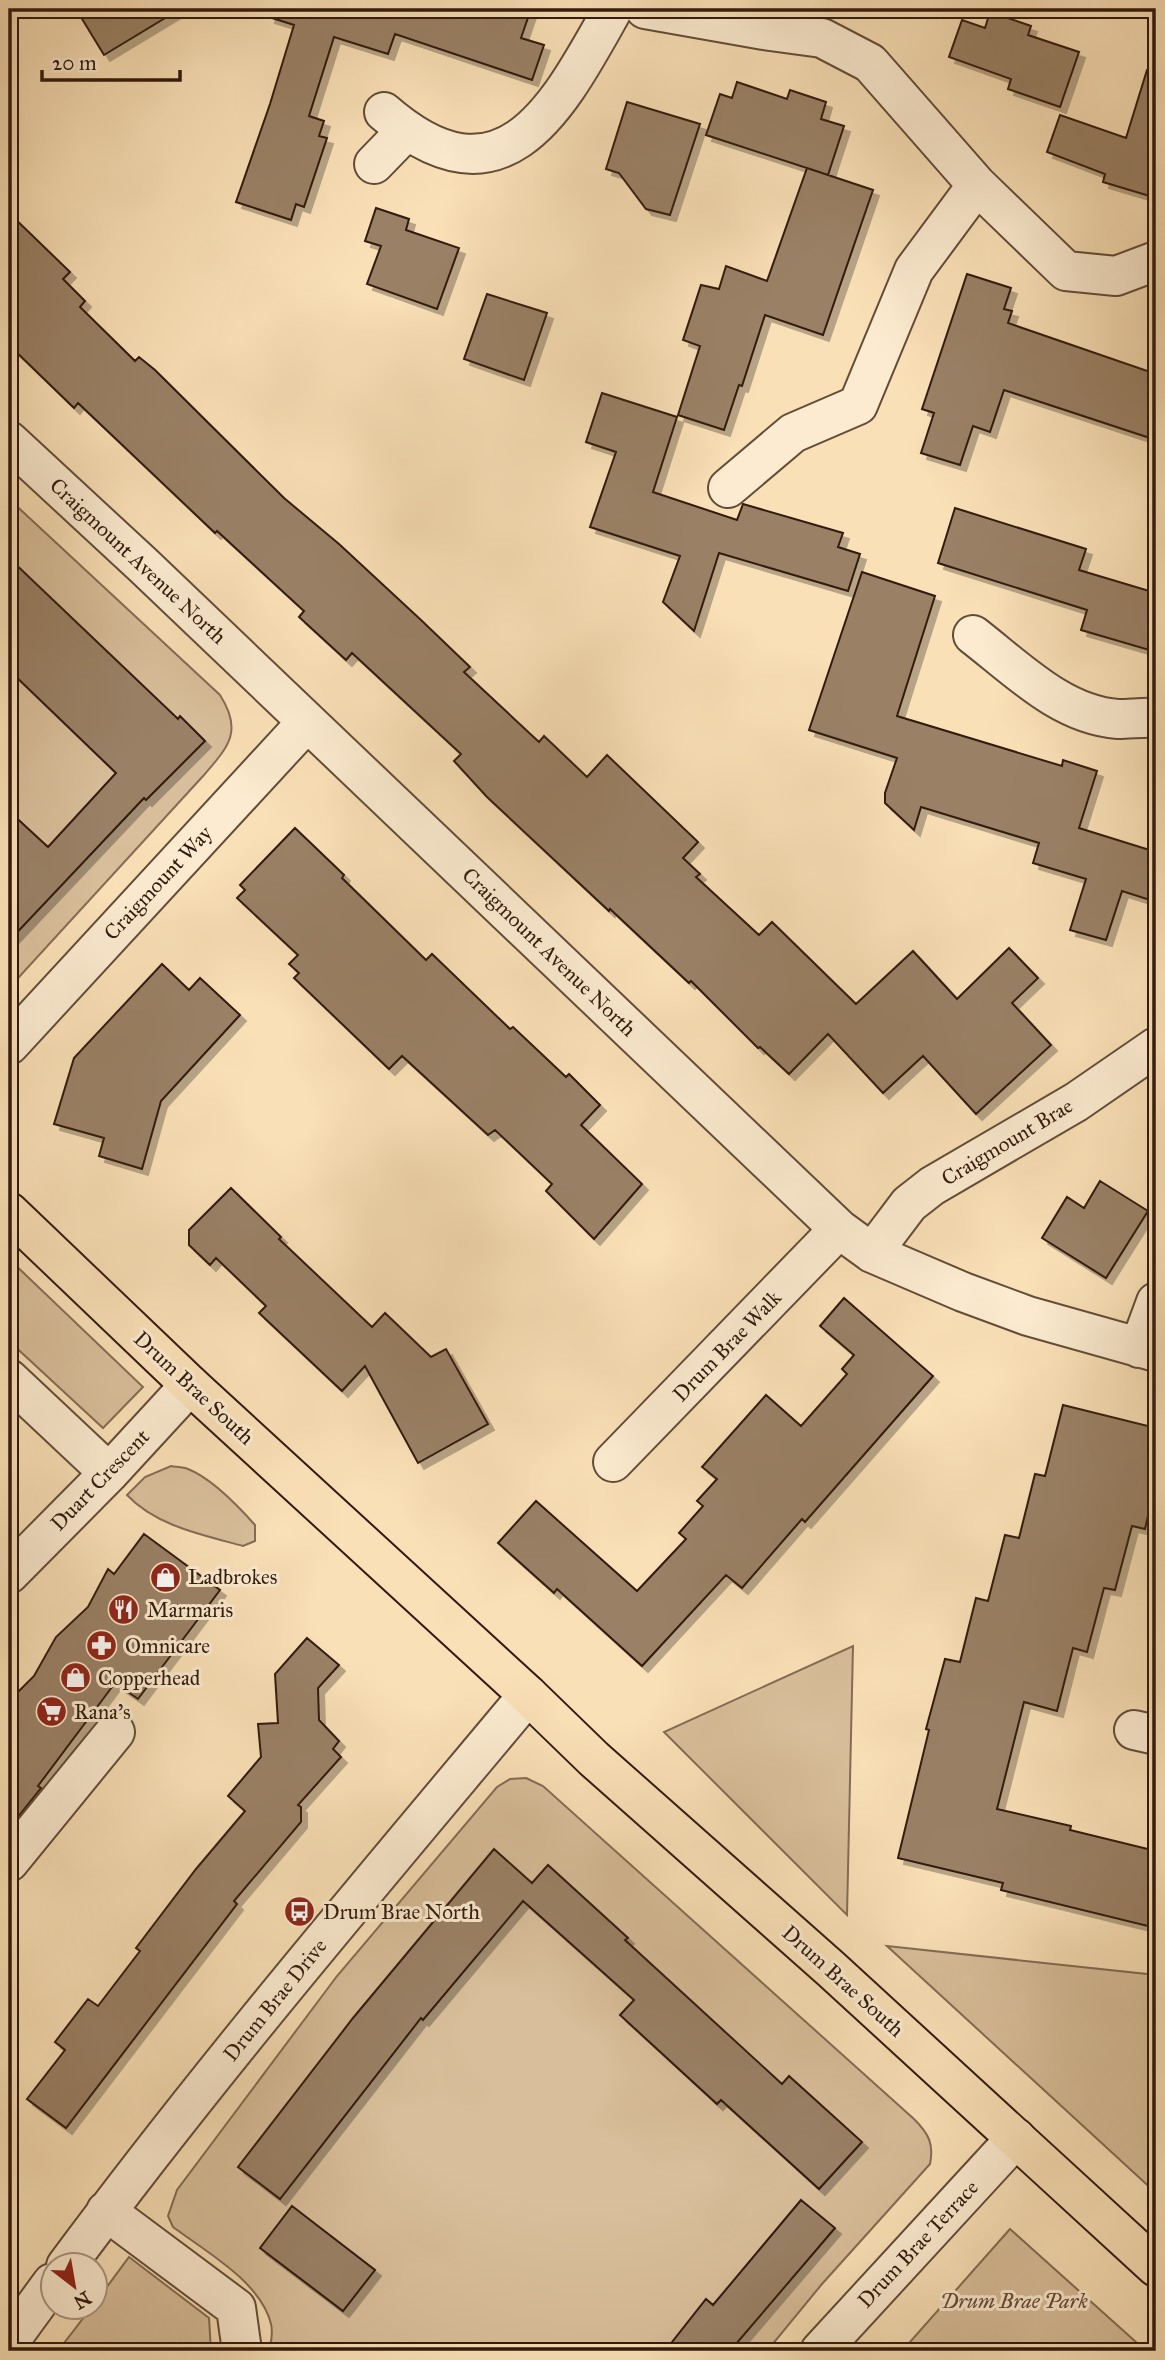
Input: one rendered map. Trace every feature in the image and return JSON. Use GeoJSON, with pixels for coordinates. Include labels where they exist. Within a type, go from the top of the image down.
{"type":"FeatureCollection","features":[{"type":"Feature","properties":{"kind":"main road","name":"Drum Brae South"},"geometry":{"type":"LineString","coordinates":[[9,1212],[190,1385],[528,1695],[594,1759],[1156,2267]]}},
{"type":"Feature","properties":{"kind":"street"},"geometry":{"type":"LineString","coordinates":[[374,164],[395,122],[449,150],[478,154],[514,144],[541,121],[560,99],[613,9]]}},
{"type":"Feature","properties":{"kind":"street"},"geometry":{"type":"LineString","coordinates":[[645,9],[822,38],[870,63],[977,185],[1066,271],[1116,276],[1156,261]]}},
{"type":"Feature","properties":{"kind":"street"},"geometry":{"type":"LineString","coordinates":[[728,488],[793,433],[858,405],[914,270],[977,185]]}},
{"type":"Feature","properties":{"kind":"street","name":"Craigmount Avenue North"},"geometry":{"type":"LineString","coordinates":[[9,441],[839,1229],[872,1253],[963,1292],[1028,1316],[1148,1350]]}},
{"type":"Feature","properties":{"kind":"street"},"geometry":{"type":"LineString","coordinates":[[973,635],[1069,706],[1118,719],[1156,718]]}},
{"type":"Feature","properties":{"kind":"street","name":"Craigmount Way"},"geometry":{"type":"LineString","coordinates":[[9,1045],[307,722]]}},
{"type":"Feature","properties":{"kind":"street","name":"Craigmount Brae"},"geometry":{"type":"LineString","coordinates":[[872,1253],[909,1204],[932,1186],[1076,1102],[1156,1047]]}},
{"type":"Feature","properties":{"kind":"street","name":"Drum Brae Walk"},"geometry":{"type":"LineString","coordinates":[[613,1462],[839,1229]]}},
{"type":"Feature","properties":{"kind":"street"},"geometry":{"type":"LineString","coordinates":[[1148,1350],[1156,1302]]}},
{"type":"Feature","properties":{"kind":"street"},"geometry":{"type":"LineString","coordinates":[[9,1379],[109,1472]]}},
{"type":"Feature","properties":{"kind":"street","name":"Duart Crescent"},"geometry":{"type":"LineString","coordinates":[[9,1574],[190,1385]]}},
{"type":"Feature","properties":{"kind":"street","name":"Drum Brae Drive"},"geometry":{"type":"LineString","coordinates":[[76,2252],[335,1925],[528,1695]]}},
{"type":"Feature","properties":{"kind":"street"},"geometry":{"type":"LineString","coordinates":[[9,1862],[115,1732]]}},
{"type":"Feature","properties":{"kind":"street","name":"Drum Brae Terrace"},"geometry":{"type":"LineString","coordinates":[[820,2351],[1016,2138]]}},
{"type":"Feature","properties":{"kind":"street"},"geometry":{"type":"LineString","coordinates":[[106,2211],[236,2308],[242,2351]]}},
{"type":"Feature","properties":{"kind":"street"},"geometry":{"type":"LineString","coordinates":[[9,2342],[38,2302]]}},
{"type":"Feature","properties":{"kind":"green space"},"geometry":{"type":"Polygon","coordinates":[[[9,499],[220,695],[231,719],[232,728],[226,746],[204,775],[9,988],[9,499]]]}},
{"type":"Feature","properties":{"kind":"green space"},"geometry":{"type":"Polygon","coordinates":[[[9,1259],[143,1387],[103,1428],[9,1341],[9,1259]]]}},
{"type":"Feature","properties":{"kind":"green space"},"geometry":{"type":"Polygon","coordinates":[[[171,1466],[197,1473],[224,1494],[255,1525],[255,1541],[243,1546],[181,1528],[152,1514],[127,1495],[145,1477],[171,1466]]]}},
{"type":"Feature","properties":{"kind":"green space"},"geometry":{"type":"Polygon","coordinates":[[[853,1646],[847,1915],[664,1732],[853,1646]]]}},
{"type":"Feature","properties":{"kind":"green space"},"geometry":{"type":"Polygon","coordinates":[[[526,1778],[543,1786],[914,2119],[929,2140],[930,2164],[822,2284],[767,2351],[269,2351],[271,2324],[256,2294],[230,2269],[173,2227],[168,2216],[177,2190],[337,1976],[497,1787],[510,1779],[526,1778]]]}},
{"type":"Feature","properties":{"kind":"green space"},"geometry":{"type":"Polygon","coordinates":[[[887,1946],[1156,1975],[1156,2193],[887,1946]]]}},
{"type":"Feature","properties":{"kind":"green space","name":"Drum Brae Park"},"geometry":{"type":"Polygon","coordinates":[[[1010,2229],[1146,2351],[902,2351],[1010,2229]]]}},
{"type":"Feature","properties":{"kind":"green space"},"geometry":{"type":"Polygon","coordinates":[[[129,2257],[209,2318],[211,2351],[58,2351],[80,2322],[108,2322],[108,2285],[129,2257]]]}},
{"type":"Feature","properties":{"kind":"building"},"geometry":{"type":"Polygon","coordinates":[[[76,9],[180,9],[104,55],[76,9]]]}},
{"type":"Feature","properties":{"kind":"building"},"geometry":{"type":"Polygon","coordinates":[[[271,9],[531,9],[521,38],[544,45],[532,80],[395,34],[388,54],[334,37],[309,116],[324,121],[319,136],[327,138],[304,207],[296,204],[291,220],[236,202],[294,25],[269,17],[271,9]]]}},
{"type":"Feature","properties":{"kind":"building"},"geometry":{"type":"Polygon","coordinates":[[[990,12],[1031,26],[1028,35],[1079,52],[1060,107],[1008,89],[1011,79],[949,57],[962,20],[985,28],[990,12]]]}},
{"type":"Feature","properties":{"kind":"building"},"geometry":{"type":"Polygon","coordinates":[[[1147,70],[1156,71],[1156,198],[1103,182],[1105,174],[1047,152],[1060,115],[1126,138],[1147,70]]]}},
{"type":"Feature","properties":{"kind":"building"},"geometry":{"type":"Polygon","coordinates":[[[737,82],[787,99],[790,90],[826,102],[821,119],[844,126],[828,175],[706,135],[720,94],[732,98],[737,82]]]}},
{"type":"Feature","properties":{"kind":"building"},"geometry":{"type":"Polygon","coordinates":[[[627,102],[700,124],[670,215],[646,209],[619,173],[606,169],[627,102]]]}},
{"type":"Feature","properties":{"kind":"building"},"geometry":{"type":"Polygon","coordinates":[[[807,168],[873,190],[823,335],[765,315],[742,386],[739,385],[724,430],[678,415],[700,346],[683,340],[701,285],[719,289],[726,266],[767,281],[807,168]]]}},
{"type":"Feature","properties":{"kind":"building"},"geometry":{"type":"Polygon","coordinates":[[[376,208],[409,219],[406,230],[459,248],[437,309],[367,284],[381,246],[365,241],[376,208]]]}},
{"type":"Feature","properties":{"kind":"building"},"geometry":{"type":"Polygon","coordinates":[[[9,213],[70,272],[63,279],[85,301],[80,307],[135,361],[139,357],[155,370],[284,498],[339,544],[421,620],[470,667],[464,672],[539,742],[544,736],[587,777],[607,755],[698,842],[683,858],[700,874],[696,877],[759,935],[772,922],[856,1004],[913,951],[957,999],[1009,948],[1038,978],[1012,1003],[1051,1045],[976,1114],[923,1056],[883,1093],[828,1034],[789,1074],[758,1048],[691,981],[689,983],[610,909],[609,911],[487,797],[454,761],[461,754],[352,653],[346,660],[299,617],[304,611],[217,531],[215,533],[78,403],[74,408],[9,345],[9,213]]]}},
{"type":"Feature","properties":{"kind":"building"},"geometry":{"type":"Polygon","coordinates":[[[967,274],[1011,288],[1004,309],[1012,311],[1008,323],[1156,374],[1156,440],[1004,390],[990,432],[973,426],[960,465],[921,453],[934,413],[922,409],[967,274]]]}},
{"type":"Feature","properties":{"kind":"building"},"geometry":{"type":"Polygon","coordinates":[[[487,294],[547,313],[524,380],[464,359],[487,294]]]}},
{"type":"Feature","properties":{"kind":"building"},"geometry":{"type":"Polygon","coordinates":[[[602,393],[677,417],[653,492],[737,520],[743,504],[843,533],[838,547],[860,554],[848,591],[719,553],[694,631],[663,602],[680,556],[590,527],[616,452],[586,442],[602,393]]]}},
{"type":"Feature","properties":{"kind":"building"},"geometry":{"type":"Polygon","coordinates":[[[955,508],[1086,549],[1079,570],[1156,593],[1156,652],[1081,630],[1087,610],[938,563],[955,508]]]}},
{"type":"Feature","properties":{"kind":"building"},"geometry":{"type":"Polygon","coordinates":[[[9,558],[178,719],[180,716],[205,741],[146,800],[144,798],[9,941],[9,811],[48,847],[116,773],[9,670],[9,558]]]}},
{"type":"Feature","properties":{"kind":"building"},"geometry":{"type":"Polygon","coordinates":[[[862,572],[935,596],[897,716],[1062,766],[1063,760],[1097,771],[1079,828],[1156,852],[1156,902],[1122,891],[1106,940],[1070,930],[1086,879],[1033,863],[1039,843],[921,807],[914,830],[885,803],[885,793],[897,758],[809,730],[862,572]]]}},
{"type":"Feature","properties":{"kind":"building"},"geometry":{"type":"Polygon","coordinates":[[[295,828],[426,960],[432,954],[510,1029],[513,1027],[566,1077],[569,1074],[600,1105],[581,1125],[642,1184],[594,1239],[546,1191],[552,1184],[495,1130],[488,1135],[402,1056],[389,1069],[294,978],[299,973],[289,964],[298,955],[237,898],[245,890],[240,885],[295,828]]]}},
{"type":"Feature","properties":{"kind":"building"},"geometry":{"type":"Polygon","coordinates":[[[162,964],[189,990],[200,978],[240,1015],[161,1101],[142,1169],[99,1156],[104,1138],[54,1124],[74,1058],[162,964]]]}},
{"type":"Feature","properties":{"kind":"building"},"geometry":{"type":"Polygon","coordinates":[[[1100,1181],[1148,1211],[1106,1278],[1042,1238],[1067,1197],[1084,1208],[1100,1181]]]}},
{"type":"Feature","properties":{"kind":"building"},"geometry":{"type":"Polygon","coordinates":[[[231,1188],[281,1237],[279,1239],[372,1327],[385,1313],[431,1357],[446,1349],[488,1424],[418,1463],[365,1366],[342,1391],[259,1313],[266,1306],[216,1258],[210,1265],[189,1245],[189,1230],[231,1188]]]}},
{"type":"Feature","properties":{"kind":"building"},"geometry":{"type":"Polygon","coordinates":[[[844,1298],[933,1376],[805,1522],[802,1519],[742,1588],[726,1575],[642,1666],[557,1589],[554,1593],[498,1543],[536,1501],[637,1591],[686,1539],[679,1533],[703,1506],[697,1501],[717,1479],[702,1467],[766,1395],[801,1426],[847,1374],[842,1369],[854,1355],[820,1326],[844,1298]]]}},
{"type":"Feature","properties":{"kind":"building"},"geometry":{"type":"Polygon","coordinates":[[[1063,1405],[1156,1428],[1156,1481],[1145,1529],[1132,1526],[1115,1590],[1104,1588],[1087,1652],[1073,1648],[1057,1711],[1024,1702],[997,1809],[1071,1826],[1070,1830],[1156,1851],[1156,1928],[1001,1890],[1003,1883],[898,1858],[929,1730],[926,1729],[945,1659],[960,1662],[976,1598],[988,1601],[1005,1535],[1019,1538],[1035,1474],[1045,1476],[1063,1405]]]}},
{"type":"Feature","properties":{"kind":"building"},"geometry":{"type":"Polygon","coordinates":[[[144,1534],[220,1590],[138,1699],[115,1683],[38,1786],[41,1788],[9,1828],[9,1701],[34,1676],[56,1637],[88,1607],[108,1569],[114,1574],[144,1534]]]}},
{"type":"Feature","properties":{"kind":"building"},"geometry":{"type":"Polygon","coordinates":[[[307,1638],[339,1665],[318,1688],[319,1720],[339,1741],[333,1749],[341,1757],[298,1805],[301,1807],[301,1822],[234,1901],[237,1904],[66,2128],[27,2099],[65,2050],[55,2042],[88,1999],[98,2006],[140,1951],[136,1948],[196,1869],[245,1811],[228,1796],[261,1757],[258,1724],[278,1723],[275,1674],[307,1638]]]}},
{"type":"Feature","properties":{"kind":"building"},"geometry":{"type":"Polygon","coordinates":[[[494,1849],[532,1883],[548,1865],[628,1938],[625,1940],[782,2084],[789,2076],[862,2142],[819,2189],[721,2100],[717,2104],[620,2015],[634,2000],[523,1901],[423,2020],[421,2018],[280,2199],[238,2167],[353,2018],[494,1849]]]}},
{"type":"Feature","properties":{"kind":"building"},"geometry":{"type":"Polygon","coordinates":[[[801,2200],[835,2228],[730,2351],[665,2351],[706,2299],[713,2305],[801,2200]]]}},
{"type":"Feature","properties":{"kind":"building"},"geometry":{"type":"Polygon","coordinates":[[[292,2206],[375,2270],[343,2311],[260,2248],[292,2206]]]}},
{"type":"Feature","properties":{"kind":"place","name":"Ladbrokes"},"geometry":{"type":"Point","coordinates":[165,1577]}},
{"type":"Feature","properties":{"kind":"place","name":"Marmaris"},"geometry":{"type":"Point","coordinates":[124,1610]}},
{"type":"Feature","properties":{"kind":"place","name":"Omnicare"},"geometry":{"type":"Point","coordinates":[102,1646]}},
{"type":"Feature","properties":{"kind":"place","name":"Copperhead"},"geometry":{"type":"Point","coordinates":[75,1678]}},
{"type":"Feature","properties":{"kind":"place","name":"Rana's"},"geometry":{"type":"Point","coordinates":[51,1712]}},
{"type":"Feature","properties":{"kind":"place","name":"Drum Brae North"},"geometry":{"type":"Point","coordinates":[300,1912]}}]}
